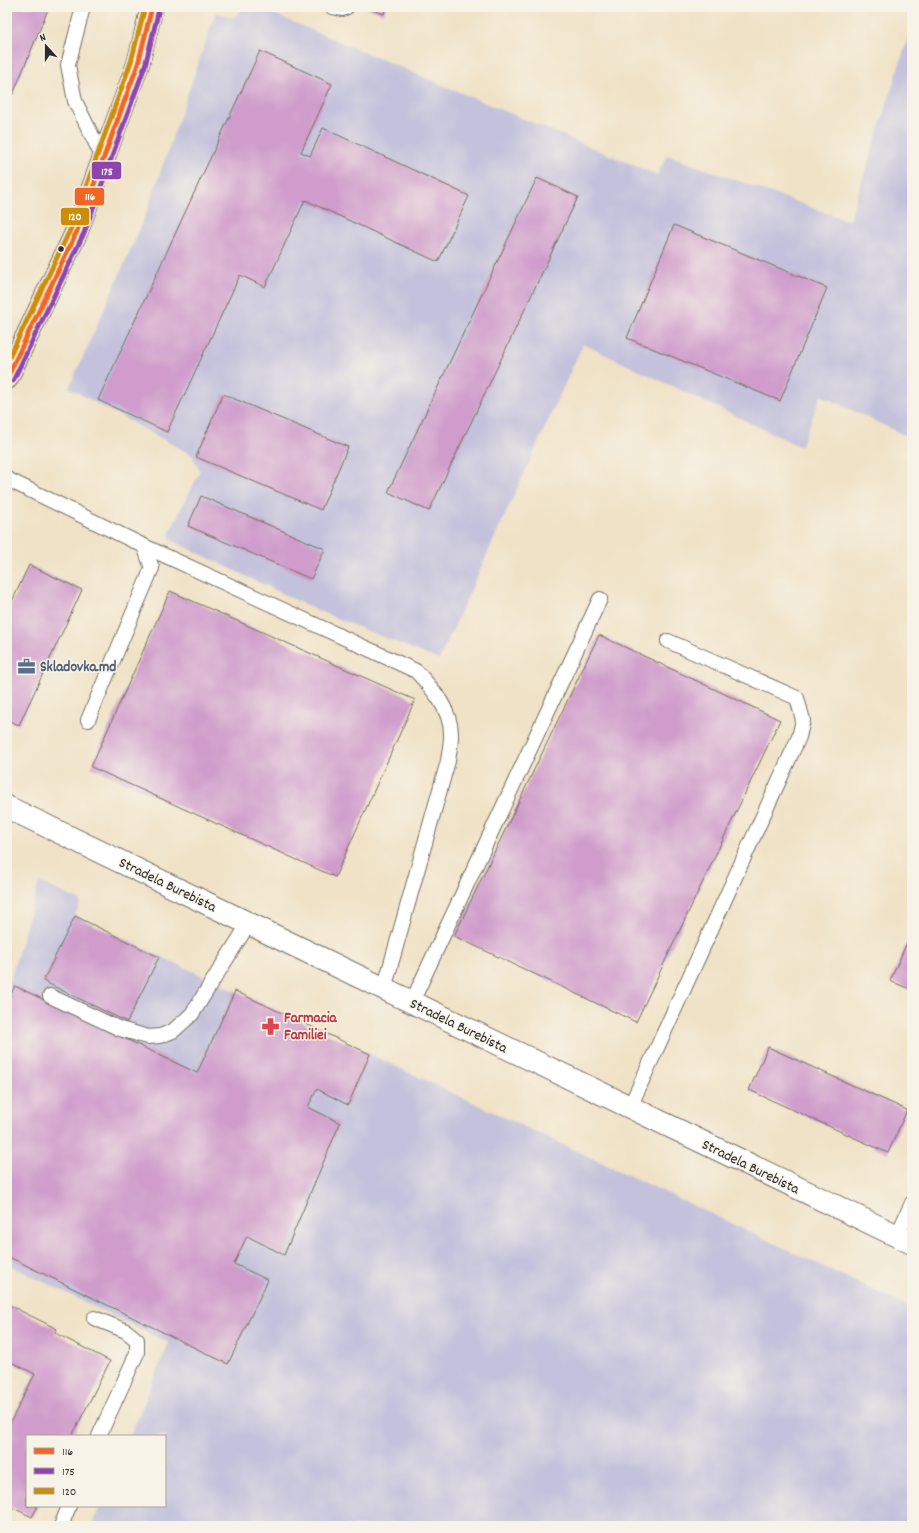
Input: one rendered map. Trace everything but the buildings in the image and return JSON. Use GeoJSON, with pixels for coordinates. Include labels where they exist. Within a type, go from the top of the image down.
{"type":"FeatureCollection","features":[{"type":"Feature","properties":{"kind":"main road"},"geometry":{"type":"LineString","coordinates":[[9,369],[77,231],[138,64],[152,7]]}},
{"type":"Feature","properties":{"kind":"street","name":"Stradela Burebista"},"geometry":{"type":"LineString","coordinates":[[7,807],[905,1239]]}},
{"type":"Feature","properties":{"kind":"lane"},"geometry":{"type":"LineString","coordinates":[[84,7],[68,65],[76,101],[103,158]]}},
{"type":"Feature","properties":{"kind":"lane"},"geometry":{"type":"LineString","coordinates":[[332,7],[342,9],[347,7]]}},
{"type":"Feature","properties":{"kind":"lane"},"geometry":{"type":"LineString","coordinates":[[7,479],[144,546],[416,671],[433,689],[446,712],[451,735],[448,761],[384,989]]}},
{"type":"Feature","properties":{"kind":"lane"},"geometry":{"type":"LineString","coordinates":[[88,720],[152,568],[144,546]]}},
{"type":"Feature","properties":{"kind":"lane"},"geometry":{"type":"LineString","coordinates":[[412,1002],[600,599]]}},
{"type":"Feature","properties":{"kind":"lane"},"geometry":{"type":"LineString","coordinates":[[630,1107],[799,738],[803,720],[797,698],[668,641]]}},
{"type":"Feature","properties":{"kind":"lane"},"geometry":{"type":"LineString","coordinates":[[50,996],[120,1029],[148,1037],[160,1036],[173,1031],[192,1014],[249,924]]}},
{"type":"Feature","properties":{"kind":"lane"},"geometry":{"type":"LineString","coordinates":[[905,1239],[912,1203]]}},
{"type":"Feature","properties":{"kind":"lane"},"geometry":{"type":"LineString","coordinates":[[94,1318],[126,1331],[137,1340],[137,1353],[99,1435]]}},
{"type":"Feature","properties":{"kind":"lane"},"geometry":{"type":"LineString","coordinates":[[61,1526],[69,1507]]}},
{"type":"Feature","properties":{"kind":"shaded area"},"geometry":{"type":"Polygon","coordinates":[[[243,7],[257,7],[657,175],[667,155],[849,221],[912,26],[912,439],[821,395],[801,447],[583,344],[439,660],[312,608],[171,540],[169,534],[200,471],[192,455],[69,388],[145,217],[216,12],[234,18],[243,7]]]}},
{"type":"Feature","properties":{"kind":"shaded area"},"geometry":{"type":"Polygon","coordinates":[[[39,882],[81,901],[75,916],[912,1308],[912,1526],[92,1526],[100,1507],[166,1507],[166,1435],[130,1435],[169,1343],[7,1264],[7,980],[10,981],[39,882]]]}},
{"type":"Feature","properties":{"kind":"transit line","name":"120"},"geometry":{"type":"LineString","coordinates":[[7,362],[71,228],[131,62],[145,7]]}},
{"type":"Feature","properties":{"kind":"transit line","name":"116"},"geometry":{"type":"LineString","coordinates":[[7,378],[77,231],[138,64],[152,7]]}},
{"type":"Feature","properties":{"kind":"transit line","name":"175"},"geometry":{"type":"LineString","coordinates":[[13,381],[84,233],[145,66],[159,9]]}},
{"type":"Feature","properties":{"kind":"place","name":"Skladovka.md"},"geometry":{"type":"Point","coordinates":[27,666]}},
{"type":"Feature","properties":{"kind":"place","name":"Farmacia Familiei"},"geometry":{"type":"Point","coordinates":[271,1026]}}]}
